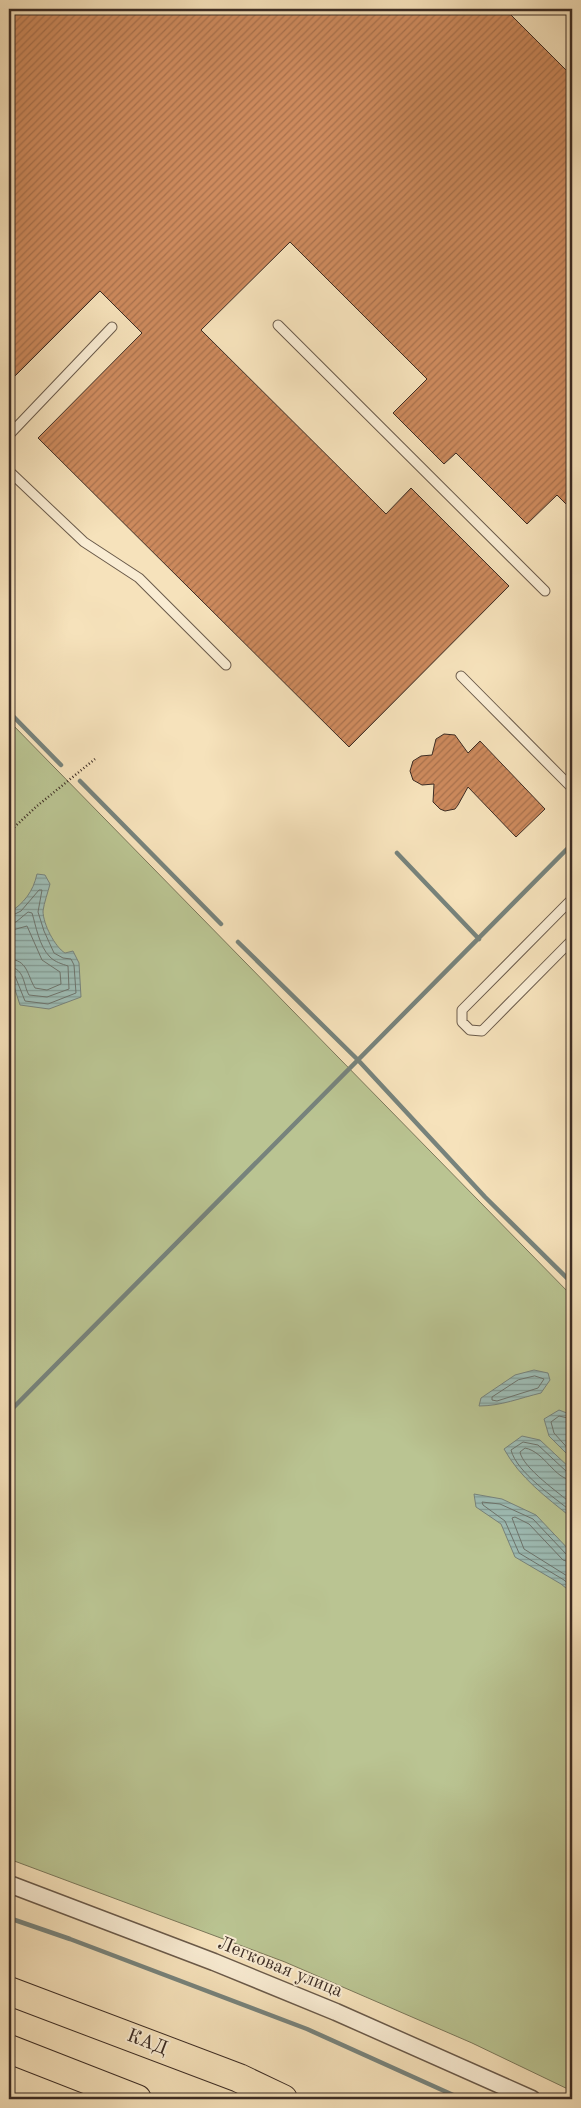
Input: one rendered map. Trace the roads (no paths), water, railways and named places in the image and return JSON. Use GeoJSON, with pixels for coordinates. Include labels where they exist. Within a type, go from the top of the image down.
{"type":"FeatureCollection","features":[{"type":"Feature","properties":{"kind":"highway","name":"КАД"},"geometry":{"type":"LineString","coordinates":[[9,1991],[239,2078],[283,2099]]}},
{"type":"Feature","properties":{"kind":"highway"},"geometry":{"type":"LineString","coordinates":[[9,2049],[137,2099]]}},
{"type":"Feature","properties":{"kind":"street","name":"Легковая улица"},"geometry":{"type":"LineString","coordinates":[[9,1884],[214,1962],[327,2009],[532,2099]]}},
{"type":"Feature","properties":{"kind":"lane"},"geometry":{"type":"LineString","coordinates":[[278,325],[545,592]]}},
{"type":"Feature","properties":{"kind":"lane"},"geometry":{"type":"LineString","coordinates":[[9,434],[112,327]]}},
{"type":"Feature","properties":{"kind":"lane"},"geometry":{"type":"LineString","coordinates":[[9,471],[84,542],[139,578],[226,665]]}},
{"type":"Feature","properties":{"kind":"lane"},"geometry":{"type":"LineString","coordinates":[[461,676],[572,788]]}},
{"type":"Feature","properties":{"kind":"lane"},"geometry":{"type":"LineString","coordinates":[[572,899],[462,1010],[462,1022],[470,1030],[482,1031],[572,940]]}},
{"type":"Feature","properties":{"kind":"water"},"geometry":{"type":"Polygon","coordinates":[[[37,874],[45,875],[50,884],[43,911],[50,935],[57,946],[65,953],[73,951],[79,963],[81,997],[49,1009],[20,1005],[9,971],[9,913],[27,896],[37,874]]]}},
{"type":"Feature","properties":{"kind":"water"},"geometry":{"type":"Polygon","coordinates":[[[534,1370],[548,1373],[550,1380],[541,1393],[503,1403],[479,1406],[481,1398],[515,1375],[534,1370]]]}},
{"type":"Feature","properties":{"kind":"water"},"geometry":{"type":"Polygon","coordinates":[[[559,1410],[572,1415],[572,1459],[549,1436],[544,1419],[559,1410]]]}},
{"type":"Feature","properties":{"kind":"water"},"geometry":{"type":"Polygon","coordinates":[[[522,1436],[540,1440],[572,1470],[572,1518],[543,1495],[510,1459],[504,1449],[522,1436]]]}},
{"type":"Feature","properties":{"kind":"water"},"geometry":{"type":"Polygon","coordinates":[[[474,1494],[502,1499],[536,1515],[572,1553],[572,1593],[561,1584],[515,1557],[501,1524],[476,1507],[474,1494]]]}},
{"type":"Feature","properties":{"kind":"waterway"},"geometry":{"type":"LineString","coordinates":[[9,712],[61,765]]}},
{"type":"Feature","properties":{"kind":"waterway"},"geometry":{"type":"LineString","coordinates":[[80,781],[221,924]]}},
{"type":"Feature","properties":{"kind":"waterway"},"geometry":{"type":"LineString","coordinates":[[9,1412],[572,844]]}},
{"type":"Feature","properties":{"kind":"waterway"},"geometry":{"type":"LineString","coordinates":[[397,853],[479,939]]}},
{"type":"Feature","properties":{"kind":"waterway"},"geometry":{"type":"LineString","coordinates":[[238,942],[358,1060],[485,1197],[572,1283]]}},
{"type":"Feature","properties":{"kind":"waterway"},"geometry":{"type":"LineString","coordinates":[[9,1918],[70,1939],[307,2029],[462,2099]]}}]}
